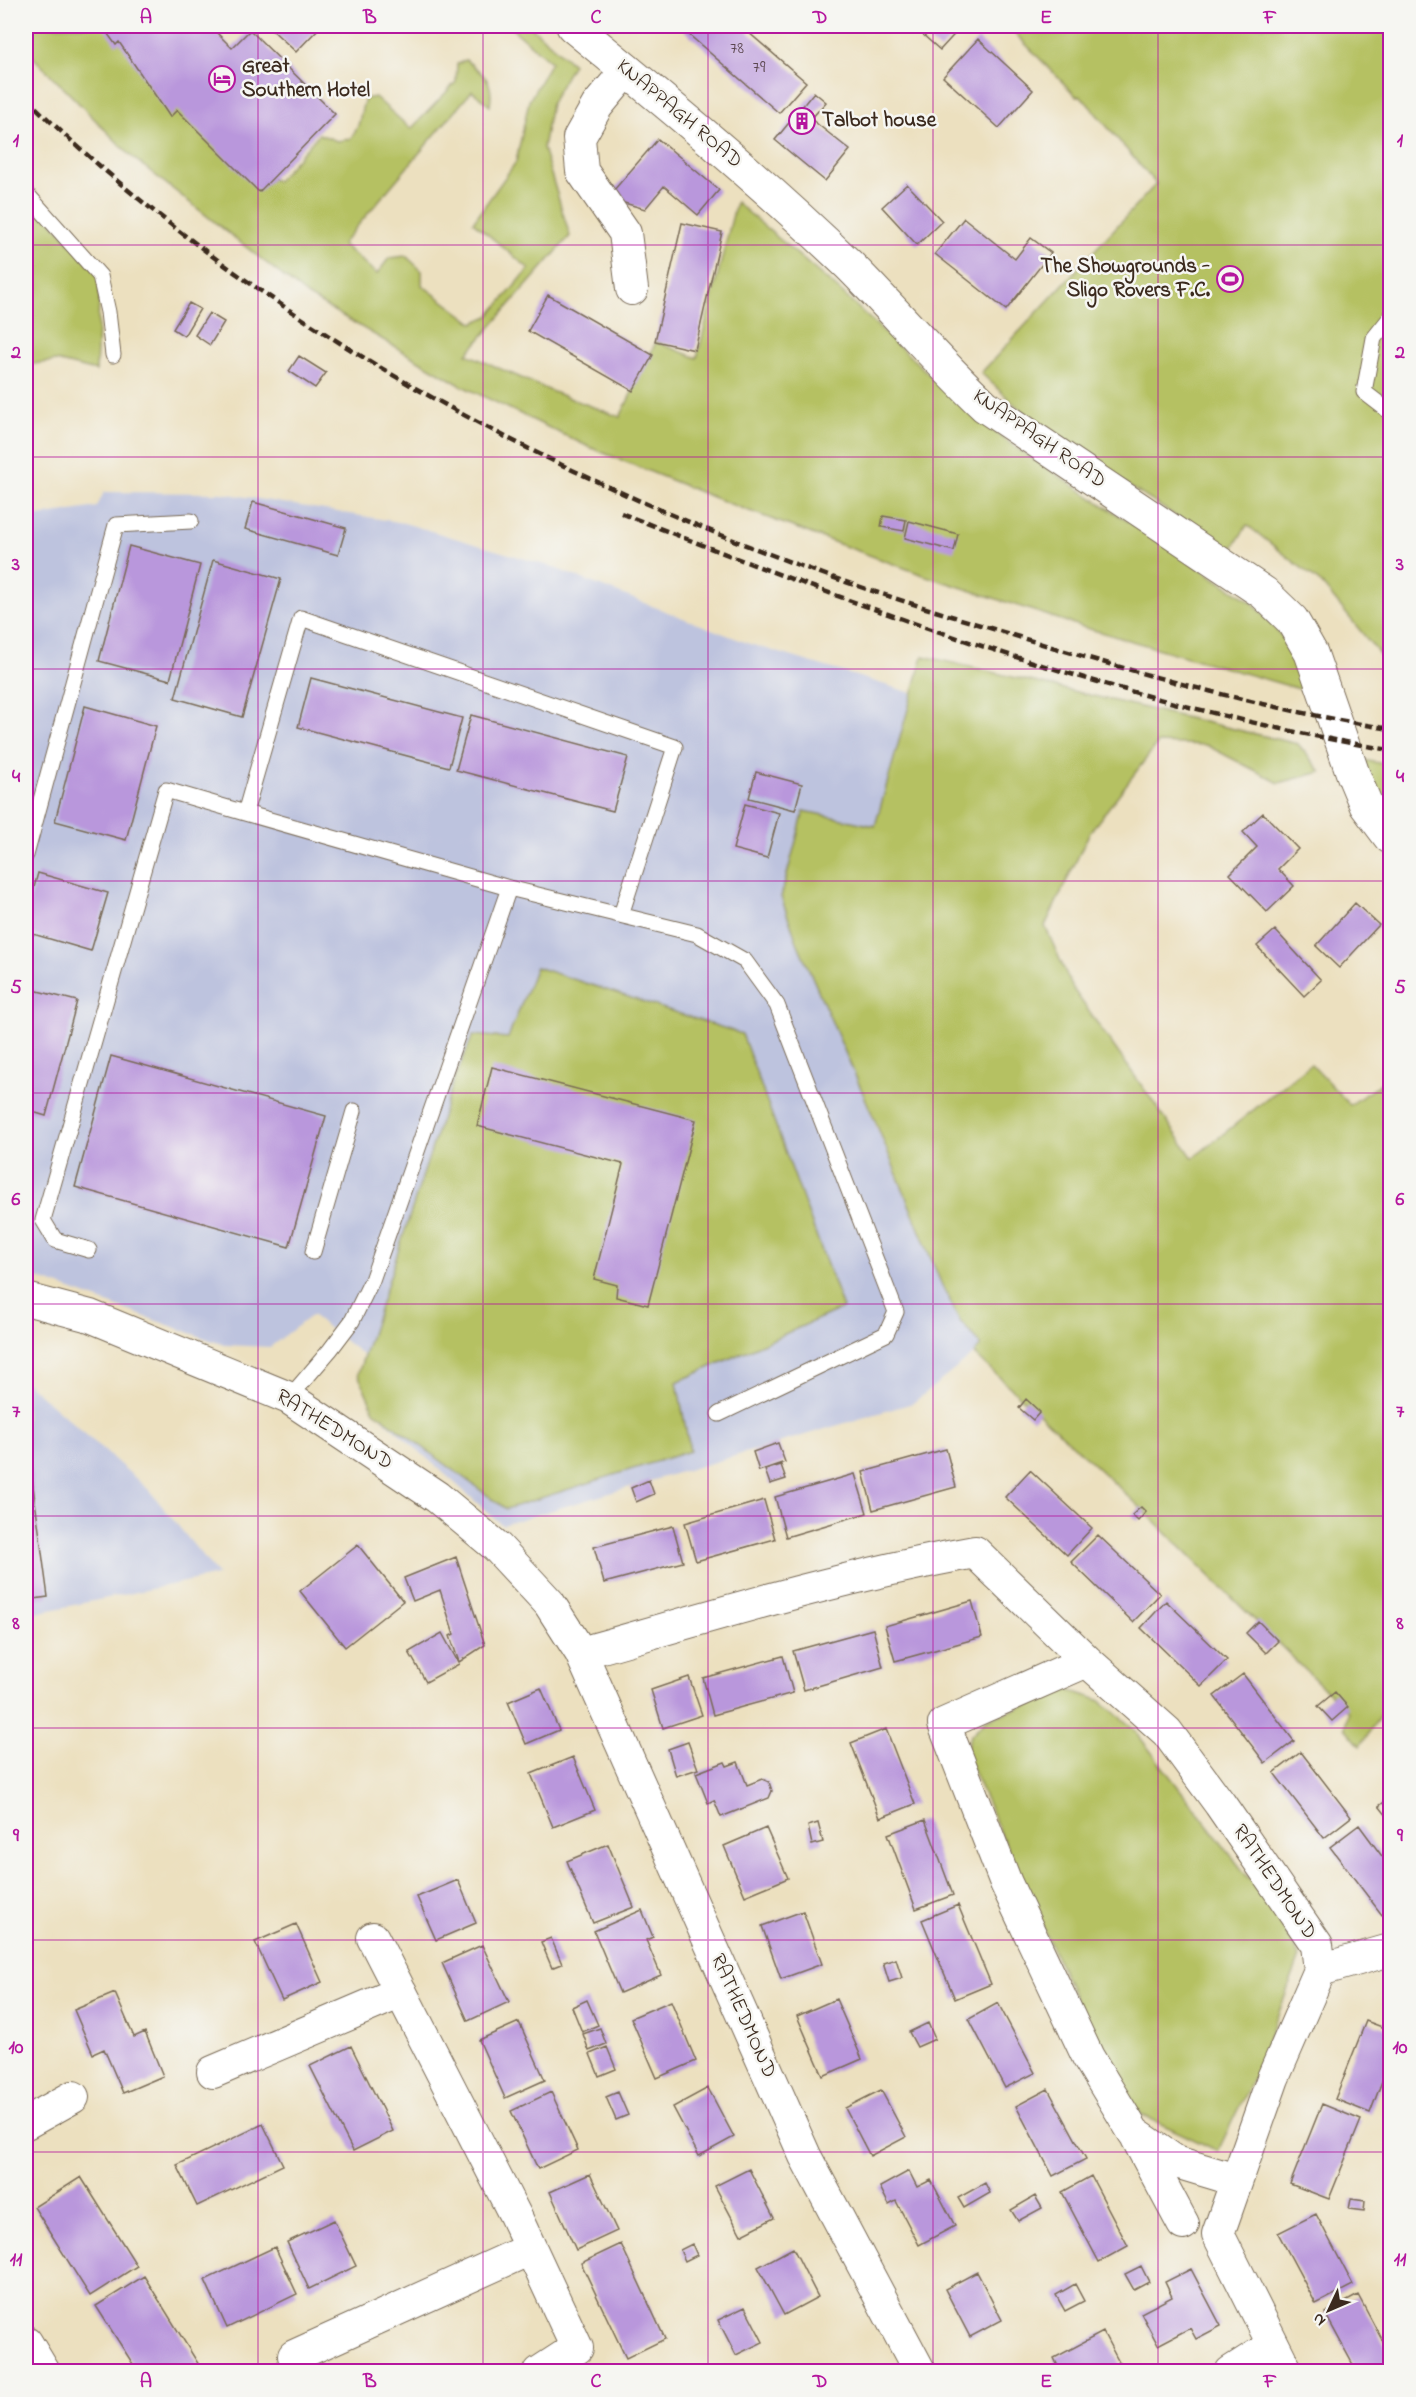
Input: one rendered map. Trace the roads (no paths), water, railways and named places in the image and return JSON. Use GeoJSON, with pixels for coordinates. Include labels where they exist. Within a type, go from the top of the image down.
{"type":"FeatureCollection","features":[{"type":"Feature","properties":{"kind":"main road","name":"KNAPPAGH ROAD"},"geometry":{"type":"LineString","coordinates":[[573,26],[748,171],[850,266],[949,372],[985,406],[1264,593],[1292,620],[1311,653],[1366,805],[1390,837]]}},
{"type":"Feature","properties":{"kind":"street"},"geometry":{"type":"LineString","coordinates":[[627,70],[597,106],[579,138],[582,171],[625,233],[632,289]]}},
{"type":"Feature","properties":{"kind":"street","name":"RATHEDMOND"},"geometry":{"type":"LineString","coordinates":[[26,1299],[90,1316],[289,1398],[437,1497],[497,1547],[549,1602],[581,1653],[805,2156],[920,2372]]}},
{"type":"Feature","properties":{"kind":"street","name":"RATHEDMOND"},"geometry":{"type":"LineString","coordinates":[[581,1653],[919,1562],[975,1552],[1087,1661],[1167,1732],[1220,1804],[1317,1945],[1320,1970]]}},
{"type":"Feature","properties":{"kind":"street"},"geometry":{"type":"LineString","coordinates":[[1087,1661],[944,1724],[1006,1883],[1088,2057],[1134,2133],[1183,2224]]}},
{"type":"Feature","properties":{"kind":"street"},"geometry":{"type":"LineString","coordinates":[[373,1938],[530,2249],[577,2348],[540,2372]]}},
{"type":"Feature","properties":{"kind":"street"},"geometry":{"type":"LineString","coordinates":[[1231,2372],[1280,2358],[1218,2234],[1274,2078],[1320,1970],[1390,1950]]}},
{"type":"Feature","properties":{"kind":"street"},"geometry":{"type":"LineString","coordinates":[[213,2072],[401,1992]]}},
{"type":"Feature","properties":{"kind":"street"},"geometry":{"type":"LineString","coordinates":[[26,2123],[73,2097]]}},
{"type":"Feature","properties":{"kind":"street"},"geometry":{"type":"LineString","coordinates":[[1134,2133],[1176,2162],[1236,2180]]}},
{"type":"Feature","properties":{"kind":"street"},"geometry":{"type":"LineString","coordinates":[[294,2356],[530,2249]]}},
{"type":"Feature","properties":{"kind":"street"},"geometry":{"type":"LineString","coordinates":[[26,2342],[44,2372]]}},
{"type":"Feature","properties":{"kind":"lane"},"geometry":{"type":"LineString","coordinates":[[26,193],[100,276],[108,312],[112,355]]}},
{"type":"Feature","properties":{"kind":"lane"},"geometry":{"type":"LineString","coordinates":[[1390,318],[1374,338],[1364,392],[1390,412]]}},
{"type":"Feature","properties":{"kind":"lane"},"geometry":{"type":"LineString","coordinates":[[26,855],[116,525],[191,521]]}},
{"type":"Feature","properties":{"kind":"lane"},"geometry":{"type":"LineString","coordinates":[[245,813],[301,618],[675,747],[621,915]]}},
{"type":"Feature","properties":{"kind":"lane"},"geometry":{"type":"LineString","coordinates":[[89,1250],[55,1240],[43,1220],[166,790],[509,888],[697,933],[746,961],[777,1005],[896,1312],[886,1334],[719,1414]]}},
{"type":"Feature","properties":{"kind":"lane"},"geometry":{"type":"LineString","coordinates":[[289,1398],[352,1321],[372,1280],[509,888]]}},
{"type":"Feature","properties":{"kind":"lane"},"geometry":{"type":"LineString","coordinates":[[313,1251],[354,1111]]}},
{"type":"Feature","properties":{"kind":"railway"},"geometry":{"type":"LineString","coordinates":[[26,98],[107,172],[193,241],[282,305],[375,364],[471,419],[569,469],[670,514],[772,555],[907,602],[1188,686],[1289,710],[1390,729]]}},
{"type":"Feature","properties":{"kind":"railway"},"geometry":{"type":"LineString","coordinates":[[621,513],[904,620],[1000,652],[1193,708],[1291,731],[1390,750]]}},
{"type":"Feature","properties":{"kind":"place","name":"Great Southern Hotel"},"geometry":{"type":"Point","coordinates":[222,79]}},
{"type":"Feature","properties":{"kind":"place","name":"Talbot house"},"geometry":{"type":"Point","coordinates":[802,121]}},
{"type":"Feature","properties":{"kind":"place","name":"The Showgrounds - Sligo Rovers F.C."},"geometry":{"type":"Point","coordinates":[1230,279]}}]}
